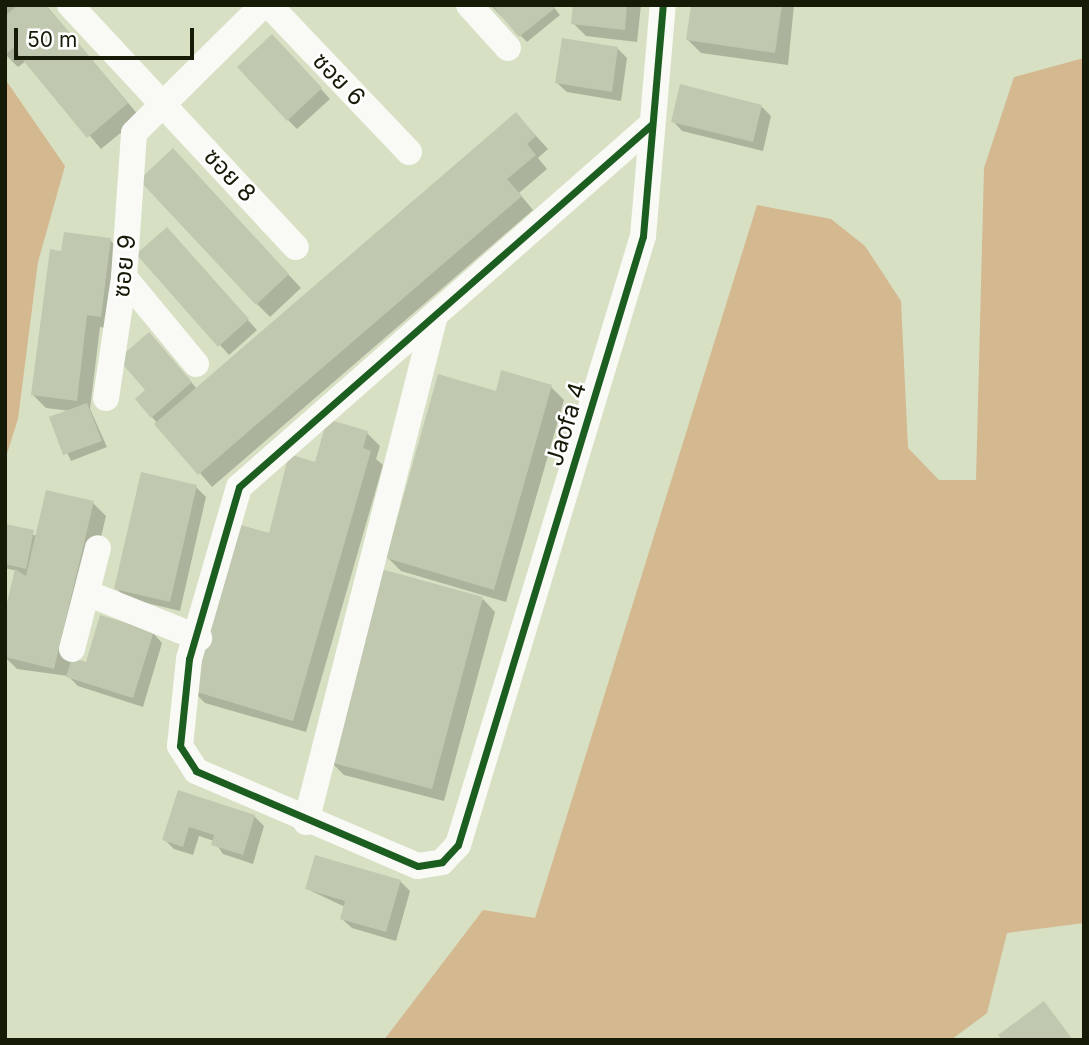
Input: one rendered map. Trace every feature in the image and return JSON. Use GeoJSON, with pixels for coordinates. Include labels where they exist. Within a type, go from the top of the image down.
{"type":"FeatureCollection","features":[{"type":"Feature","properties":{"kind":"street","name":"ซอย 8"},"geometry":{"type":"LineString","coordinates":[[70,5],[296,247]]}},
{"type":"Feature","properties":{"kind":"street"},"geometry":{"type":"LineString","coordinates":[[164,104],[263,5]]}},
{"type":"Feature","properties":{"kind":"street","name":"ซอย 6"},"geometry":{"type":"LineString","coordinates":[[269,5],[409,152]]}},
{"type":"Feature","properties":{"kind":"street"},"geometry":{"type":"LineString","coordinates":[[469,5],[508,48]]}},
{"type":"Feature","properties":{"kind":"street","name":"Jaofa 4"},"geometry":{"type":"LineString","coordinates":[[306,822],[418,866],[442,862],[458,845],[643,236],[650,125],[663,5]]}},
{"type":"Feature","properties":{"kind":"street","name":"ซอย 9"},"geometry":{"type":"LineString","coordinates":[[106,398],[124,277],[134,133],[164,104]]}},
{"type":"Feature","properties":{"kind":"street"},"geometry":{"type":"LineString","coordinates":[[435,315],[306,822],[196,771],[180,746],[189,659],[199,638],[239,487],[650,125]]}},
{"type":"Feature","properties":{"kind":"street"},"geometry":{"type":"LineString","coordinates":[[124,277],[196,364]]}},
{"type":"Feature","properties":{"kind":"street"},"geometry":{"type":"LineString","coordinates":[[72,649],[98,548]]}},
{"type":"Feature","properties":{"kind":"street"},"geometry":{"type":"LineString","coordinates":[[87,593],[199,638]]}},
{"type":"Feature","properties":{"kind":"shaded area"},"geometry":{"type":"Polygon","coordinates":[[[1084,58],[1084,923],[1007,933],[987,1013],[951,1040],[384,1040],[483,910],[535,918],[757,205],[831,219],[865,246],[901,301],[908,448],[939,480],[976,480],[984,168],[1014,77],[1084,58]]]}},
{"type":"Feature","properties":{"kind":"shaded area"},"geometry":{"type":"Polygon","coordinates":[[[5,79],[65,166],[38,262],[18,419],[5,460],[5,79]]]}},
{"type":"Feature","properties":{"kind":"building"},"geometry":{"type":"Polygon","coordinates":[[[18,5],[46,5],[128,103],[87,138],[13,48],[5,55],[5,16],[18,5]]]}},
{"type":"Feature","properties":{"kind":"building"},"geometry":{"type":"Polygon","coordinates":[[[492,5],[553,5],[555,8],[519,37],[492,5]]]}},
{"type":"Feature","properties":{"kind":"building"},"geometry":{"type":"Polygon","coordinates":[[[573,5],[627,5],[625,30],[571,24],[573,5]]]}},
{"type":"Feature","properties":{"kind":"building"},"geometry":{"type":"Polygon","coordinates":[[[691,5],[782,5],[775,53],[686,40],[691,5]]]}},
{"type":"Feature","properties":{"kind":"building"},"geometry":{"type":"Polygon","coordinates":[[[272,34],[322,88],[287,121],[237,67],[272,34]]]}},
{"type":"Feature","properties":{"kind":"building"},"geometry":{"type":"Polygon","coordinates":[[[562,38],[618,47],[612,92],[555,83],[562,38]]]}},
{"type":"Feature","properties":{"kind":"building"},"geometry":{"type":"Polygon","coordinates":[[[680,84],[762,105],[753,142],[671,122],[680,84]]]}},
{"type":"Feature","properties":{"kind":"building"},"geometry":{"type":"Polygon","coordinates":[[[516,112],[536,136],[527,144],[536,155],[507,179],[522,196],[198,475],[154,424],[516,112]]]}},
{"type":"Feature","properties":{"kind":"building"},"geometry":{"type":"Polygon","coordinates":[[[173,148],[289,274],[256,305],[139,180],[173,148]]]}},
{"type":"Feature","properties":{"kind":"building"},"geometry":{"type":"Polygon","coordinates":[[[167,227],[249,319],[218,347],[136,254],[167,227]]]}},
{"type":"Feature","properties":{"kind":"building"},"geometry":{"type":"Polygon","coordinates":[[[64,232],[111,238],[101,317],[87,315],[77,401],[31,395],[50,249],[61,251],[64,232]]]}},
{"type":"Feature","properties":{"kind":"building"},"geometry":{"type":"Polygon","coordinates":[[[149,332],[192,382],[151,418],[135,399],[145,390],[118,359],[149,332]]]}},
{"type":"Feature","properties":{"kind":"building"},"geometry":{"type":"Polygon","coordinates":[[[501,370],[552,385],[494,590],[386,558],[438,374],[496,391],[501,370]]]}},
{"type":"Feature","properties":{"kind":"building"},"geometry":{"type":"Polygon","coordinates":[[[87,403],[102,441],[63,455],[49,417],[87,403]]]}},
{"type":"Feature","properties":{"kind":"building"},"geometry":{"type":"Polygon","coordinates":[[[327,419],[368,431],[363,448],[371,451],[293,721],[190,690],[237,524],[269,533],[289,454],[315,462],[327,419]]]}},
{"type":"Feature","properties":{"kind":"building"},"geometry":{"type":"Polygon","coordinates":[[[141,472],[197,485],[170,602],[114,589],[141,472]]]}},
{"type":"Feature","properties":{"kind":"building"},"geometry":{"type":"Polygon","coordinates":[[[46,490],[94,501],[54,669],[5,657],[5,611],[15,569],[26,576],[46,490]]]}},
{"type":"Feature","properties":{"kind":"building"},"geometry":{"type":"Polygon","coordinates":[[[5,524],[34,530],[26,569],[5,564],[5,524]]]}},
{"type":"Feature","properties":{"kind":"building"},"geometry":{"type":"Polygon","coordinates":[[[381,569],[483,597],[432,789],[329,762],[381,569]]]}},
{"type":"Feature","properties":{"kind":"building"},"geometry":{"type":"Polygon","coordinates":[[[100,615],[154,631],[133,698],[66,677],[72,658],[86,662],[100,615]]]}},
{"type":"Feature","properties":{"kind":"building"},"geometry":{"type":"Polygon","coordinates":[[[178,790],[255,815],[243,855],[211,845],[214,835],[189,827],[183,847],[162,840],[178,790]]]}},
{"type":"Feature","properties":{"kind":"building"},"geometry":{"type":"Polygon","coordinates":[[[315,855],[401,880],[386,932],[340,919],[345,901],[305,889],[315,855]]]}},
{"type":"Feature","properties":{"kind":"building"},"geometry":{"type":"Polygon","coordinates":[[[1044,1001],[1073,1040],[1002,1040],[998,1035],[1044,1001]]]}},
{"type":"Feature","properties":{"kind":"cycle path"},"geometry":{"type":"LineString","coordinates":[[651,125],[239,487],[189,659],[180,746],[196,771],[418,866],[442,862],[458,845],[643,236],[663,5]]}}]}
